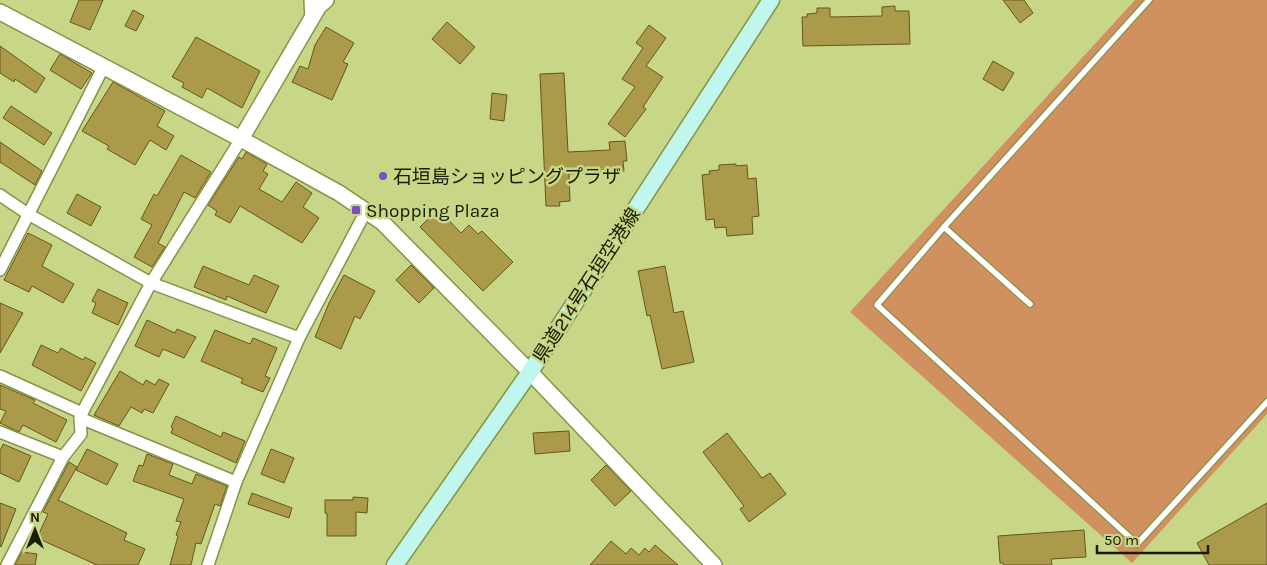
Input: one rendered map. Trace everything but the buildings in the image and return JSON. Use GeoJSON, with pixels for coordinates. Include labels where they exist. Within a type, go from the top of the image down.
{"type":"FeatureCollection","features":[{"type":"Feature","properties":{"kind":"main road","name":"県道214号石垣空港線"},"geometry":{"type":"LineString","coordinates":[[394,565],[530,372],[771,0]]}},
{"type":"Feature","properties":{"kind":"street"},"geometry":{"type":"LineString","coordinates":[[310,0],[310,22]]}},
{"type":"Feature","properties":{"kind":"street"},"geometry":{"type":"LineString","coordinates":[[7,565],[63,457],[81,434],[81,416],[151,283],[241,139],[319,6],[326,0]]}},
{"type":"Feature","properties":{"kind":"street"},"geometry":{"type":"LineString","coordinates":[[0,12],[241,139],[339,193],[382,222],[530,372],[714,565]]}},
{"type":"Feature","properties":{"kind":"street"},"geometry":{"type":"LineString","coordinates":[[0,270],[104,66]]}},
{"type":"Feature","properties":{"kind":"street"},"geometry":{"type":"LineString","coordinates":[[0,194],[28,214],[151,283],[299,338]]}},
{"type":"Feature","properties":{"kind":"street"},"geometry":{"type":"LineString","coordinates":[[208,565],[236,482],[299,338],[366,211]]}},
{"type":"Feature","properties":{"kind":"street"},"geometry":{"type":"LineString","coordinates":[[0,376],[81,416],[236,482]]}},
{"type":"Feature","properties":{"kind":"street"},"geometry":{"type":"LineString","coordinates":[[0,432],[63,457]]}},
{"type":"Feature","properties":{"kind":"lane"},"geometry":{"type":"LineString","coordinates":[[1149,0],[944,227],[877,305],[1004,424],[1137,544],[1267,402]]}},
{"type":"Feature","properties":{"kind":"lane"},"geometry":{"type":"LineString","coordinates":[[944,227],[1030,304]]}},
{"type":"Feature","properties":{"kind":"shaded area"},"geometry":{"type":"Polygon","coordinates":[[[1135,0],[1267,0],[1267,414],[1132,563],[850,312],[1135,0]]]}},
{"type":"Feature","properties":{"kind":"place","name":"石垣島ショッピングプラザ"},"geometry":{"type":"Point","coordinates":[383,176]}},
{"type":"Feature","properties":{"kind":"place","name":"Shopping Plaza"},"geometry":{"type":"Point","coordinates":[356,210]}}]}
